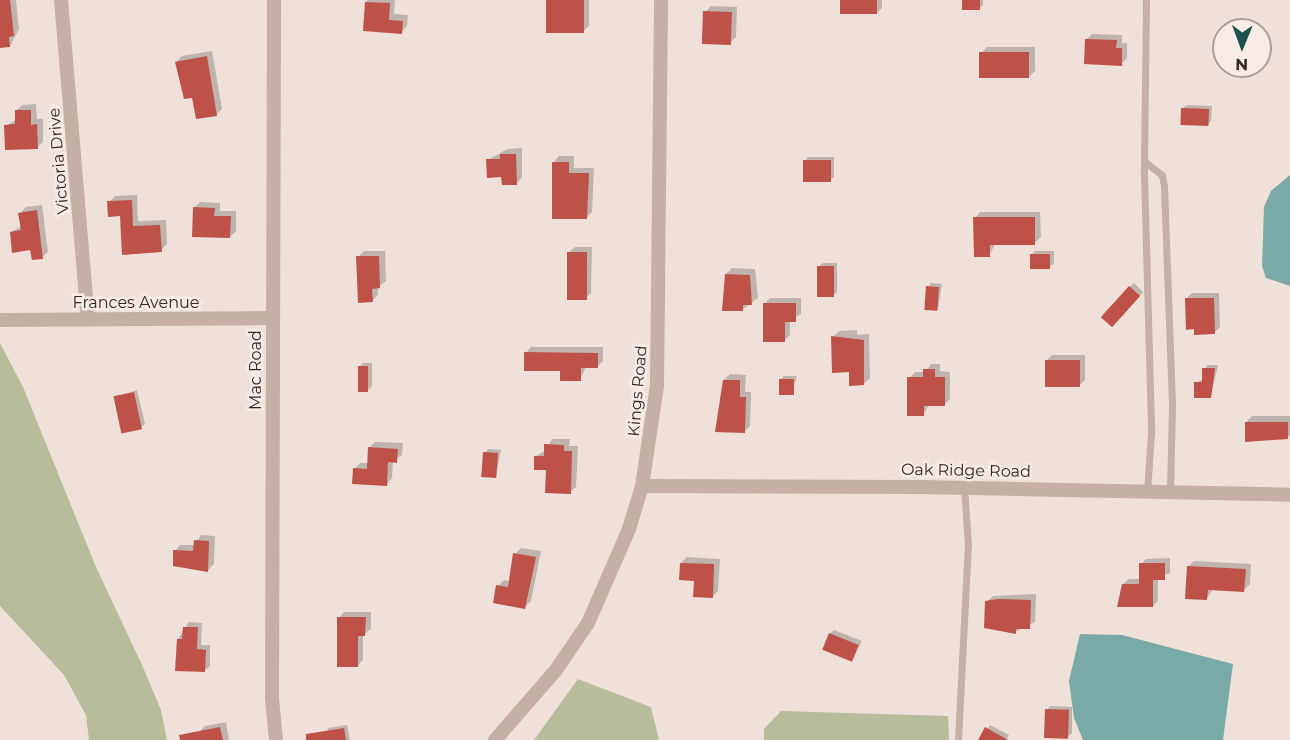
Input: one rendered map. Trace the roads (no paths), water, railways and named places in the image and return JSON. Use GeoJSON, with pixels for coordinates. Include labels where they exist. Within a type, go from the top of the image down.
{"type":"FeatureCollection","features":[{"type":"Feature","properties":{"kind":"street","name":"Victoria Drive"},"geometry":{"type":"LineString","coordinates":[[61,0],[88,319]]}},
{"type":"Feature","properties":{"kind":"street","name":"Mac Road"},"geometry":{"type":"LineString","coordinates":[[274,0],[272,698],[276,740]]}},
{"type":"Feature","properties":{"kind":"street","name":"Kings Road"},"geometry":{"type":"LineString","coordinates":[[495,740],[556,670],[588,623],[629,529],[642,486],[657,386],[661,0]]}},
{"type":"Feature","properties":{"kind":"street","name":"Frances Avenue"},"geometry":{"type":"LineString","coordinates":[[0,320],[272,318]]}},
{"type":"Feature","properties":{"kind":"street","name":"Oak Ridge Road"},"geometry":{"type":"LineString","coordinates":[[642,486],[964,487],[1290,495]]}},
{"type":"Feature","properties":{"kind":"lane"},"geometry":{"type":"LineString","coordinates":[[1146,0],[1144,162],[1151,433],[1147,493]]}},
{"type":"Feature","properties":{"kind":"lane"},"geometry":{"type":"LineString","coordinates":[[1144,162],[1162,174],[1164,186],[1172,404],[1170,493]]}},
{"type":"Feature","properties":{"kind":"lane"},"geometry":{"type":"LineString","coordinates":[[958,740],[968,545],[964,487]]}},
{"type":"Feature","properties":{"kind":"water"},"geometry":{"type":"Polygon","coordinates":[[[1290,175],[1290,286],[1266,278],[1262,266],[1264,207],[1271,191],[1290,175]]]}},
{"type":"Feature","properties":{"kind":"water"},"geometry":{"type":"Polygon","coordinates":[[[1080,634],[1122,635],[1233,664],[1223,740],[1083,740],[1074,718],[1069,681],[1080,634]]]}}]}
